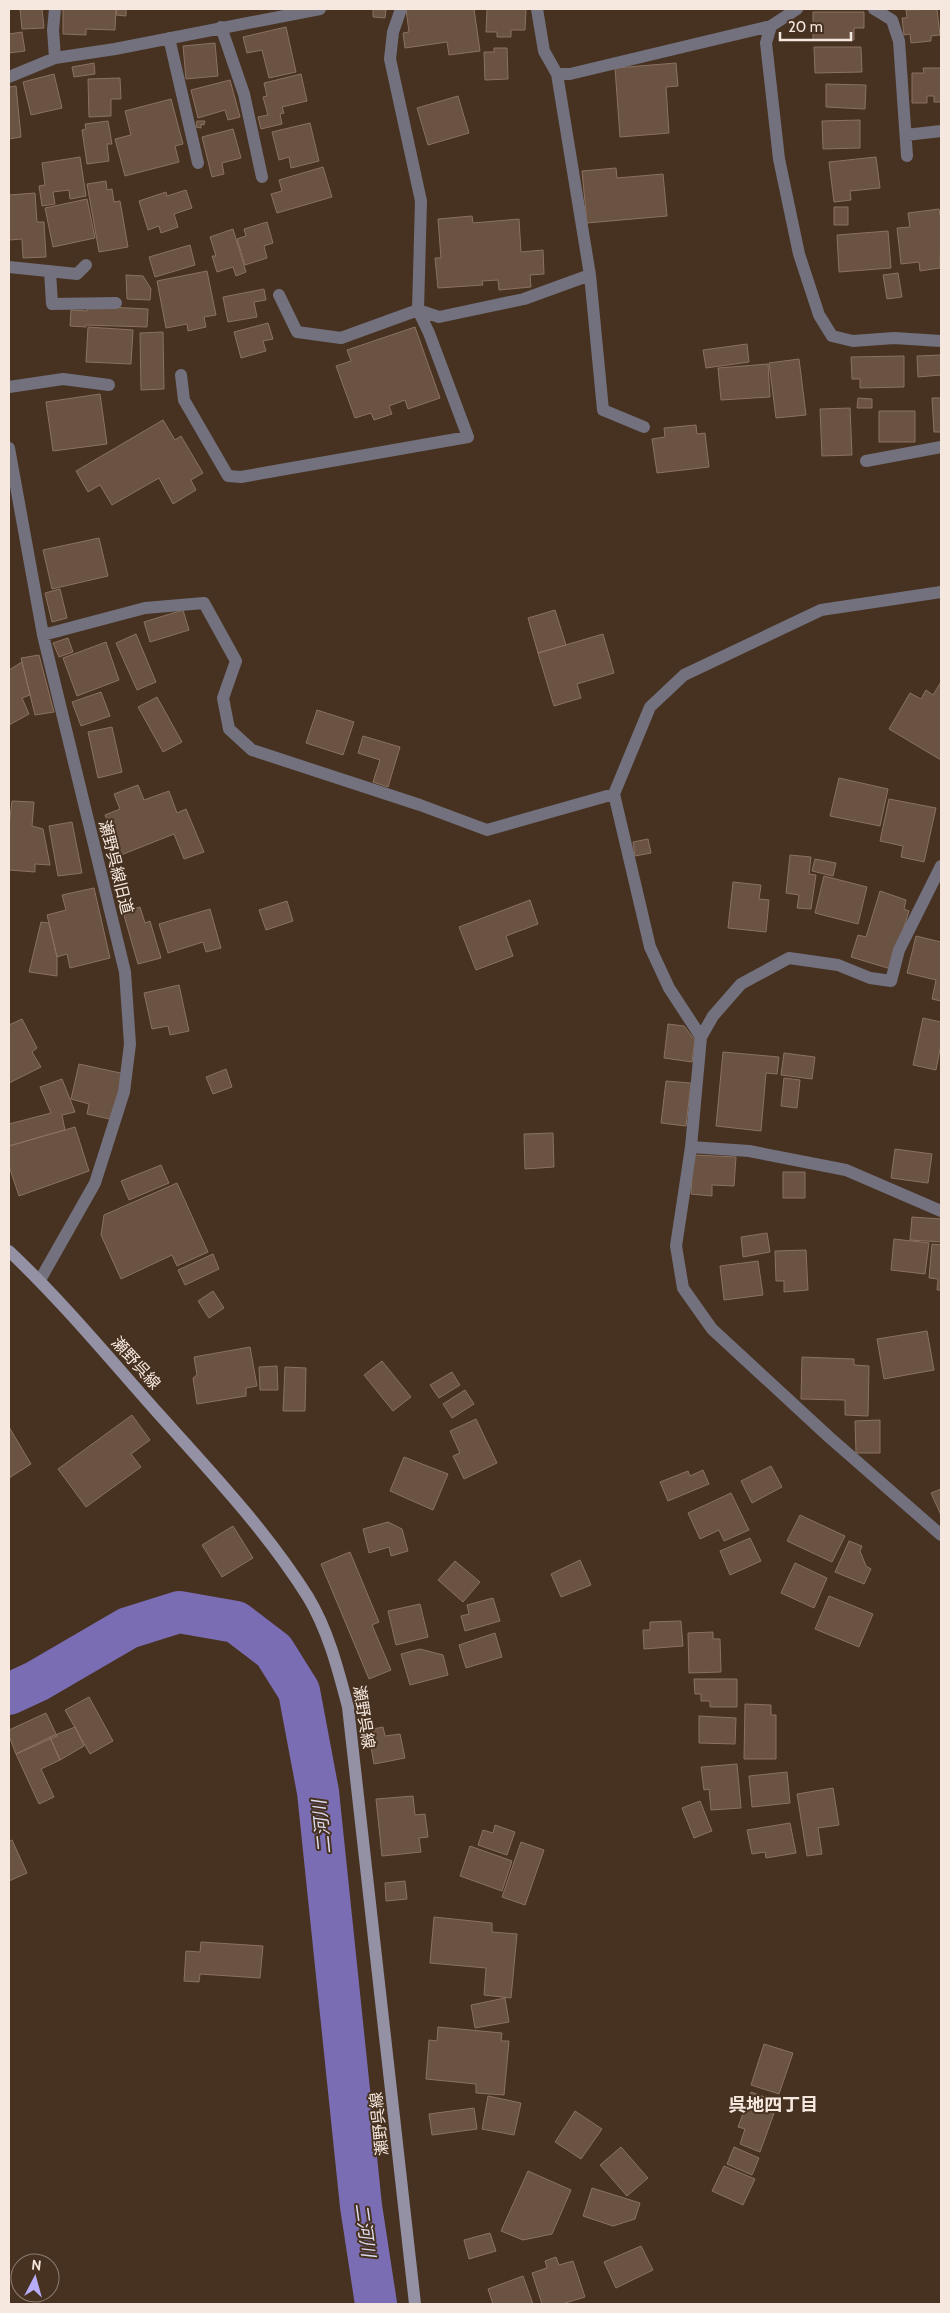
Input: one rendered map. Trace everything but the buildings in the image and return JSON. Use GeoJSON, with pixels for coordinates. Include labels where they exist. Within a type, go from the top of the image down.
{"type":"FeatureCollection","features":[{"type":"Feature","properties":{"kind":"main road","name":"瀬野呉線"},"geometry":{"type":"LineString","coordinates":[[9,1251],[40,1280],[204,1465],[271,1545],[309,1598],[334,1653],[348,1707],[415,2304]]}},
{"type":"Feature","properties":{"kind":"street"},"geometry":{"type":"LineString","coordinates":[[55,9],[53,30],[55,58]]}},
{"type":"Feature","properties":{"kind":"street"},"geometry":{"type":"LineString","coordinates":[[9,77],[55,58],[115,49],[320,9]]}},
{"type":"Feature","properties":{"kind":"street"},"geometry":{"type":"LineString","coordinates":[[181,375],[184,400],[228,476],[242,477],[468,437],[429,333],[418,310],[421,201],[390,60],[393,32],[401,9]]}},
{"type":"Feature","properties":{"kind":"street"},"geometry":{"type":"LineString","coordinates":[[537,9],[544,51],[557,74],[590,275],[603,410],[644,427]]}},
{"type":"Feature","properties":{"kind":"street"},"geometry":{"type":"LineString","coordinates":[[557,74],[570,74],[771,26],[797,9]]}},
{"type":"Feature","properties":{"kind":"street"},"geometry":{"type":"LineString","coordinates":[[874,9],[892,20],[899,41],[907,156]]}},
{"type":"Feature","properties":{"kind":"street"},"geometry":{"type":"LineString","coordinates":[[771,26],[766,43],[779,159],[799,254],[819,314],[832,336],[852,341],[894,338],[941,341]]}},
{"type":"Feature","properties":{"kind":"street"},"geometry":{"type":"LineString","coordinates":[[222,27],[244,94],[262,176]]}},
{"type":"Feature","properties":{"kind":"street"},"geometry":{"type":"LineString","coordinates":[[169,38],[198,162]]}},
{"type":"Feature","properties":{"kind":"street"},"geometry":{"type":"LineString","coordinates":[[906,135],[941,131]]}},
{"type":"Feature","properties":{"kind":"street"},"geometry":{"type":"LineString","coordinates":[[9,267],[77,274],[86,265]]}},
{"type":"Feature","properties":{"kind":"street"},"geometry":{"type":"LineString","coordinates":[[50,271],[52,304],[116,303]]}},
{"type":"Feature","properties":{"kind":"street"},"geometry":{"type":"LineString","coordinates":[[279,295],[297,332],[341,338],[418,310],[439,317],[524,299],[590,275]]}},
{"type":"Feature","properties":{"kind":"street"},"geometry":{"type":"LineString","coordinates":[[9,387],[63,379],[109,385]]}},
{"type":"Feature","properties":{"kind":"street"},"geometry":{"type":"LineString","coordinates":[[866,462],[941,447]]}},
{"type":"Feature","properties":{"kind":"street","name":"瀬野呉線旧道"},"geometry":{"type":"LineString","coordinates":[[9,448],[43,636],[125,972],[130,1044],[124,1092],[95,1182],[40,1280]]}},
{"type":"Feature","properties":{"kind":"street"},"geometry":{"type":"LineString","coordinates":[[701,1037],[669,988],[650,947],[614,794],[650,707],[684,675],[821,610],[941,592]]}},
{"type":"Feature","properties":{"kind":"street"},"geometry":{"type":"LineString","coordinates":[[43,636],[145,608],[204,603],[236,661],[223,698],[229,729],[252,750],[420,805],[487,830],[614,794]]}},
{"type":"Feature","properties":{"kind":"street"},"geometry":{"type":"LineString","coordinates":[[941,866],[899,950],[892,981],[870,978],[838,965],[789,958],[741,984],[713,1016],[701,1037],[691,1146],[676,1246],[683,1288],[712,1329],[829,1437],[941,1535]]}},
{"type":"Feature","properties":{"kind":"street"},"geometry":{"type":"LineString","coordinates":[[691,1146],[749,1151],[846,1170],[941,1211]]}},
{"type":"Feature","properties":{"kind":"waterway","name":"二河川"},"geometry":{"type":"LineString","coordinates":[[9,1694],[37,1681],[128,1628],[179,1612],[236,1622],[274,1651],[299,1691],[318,1792],[361,2206],[376,2304]]}},
{"type":"Feature","properties":{"kind":"district","name":"呉地四丁目"},"geometry":{"type":"Point","coordinates":[773,2105]}}]}
